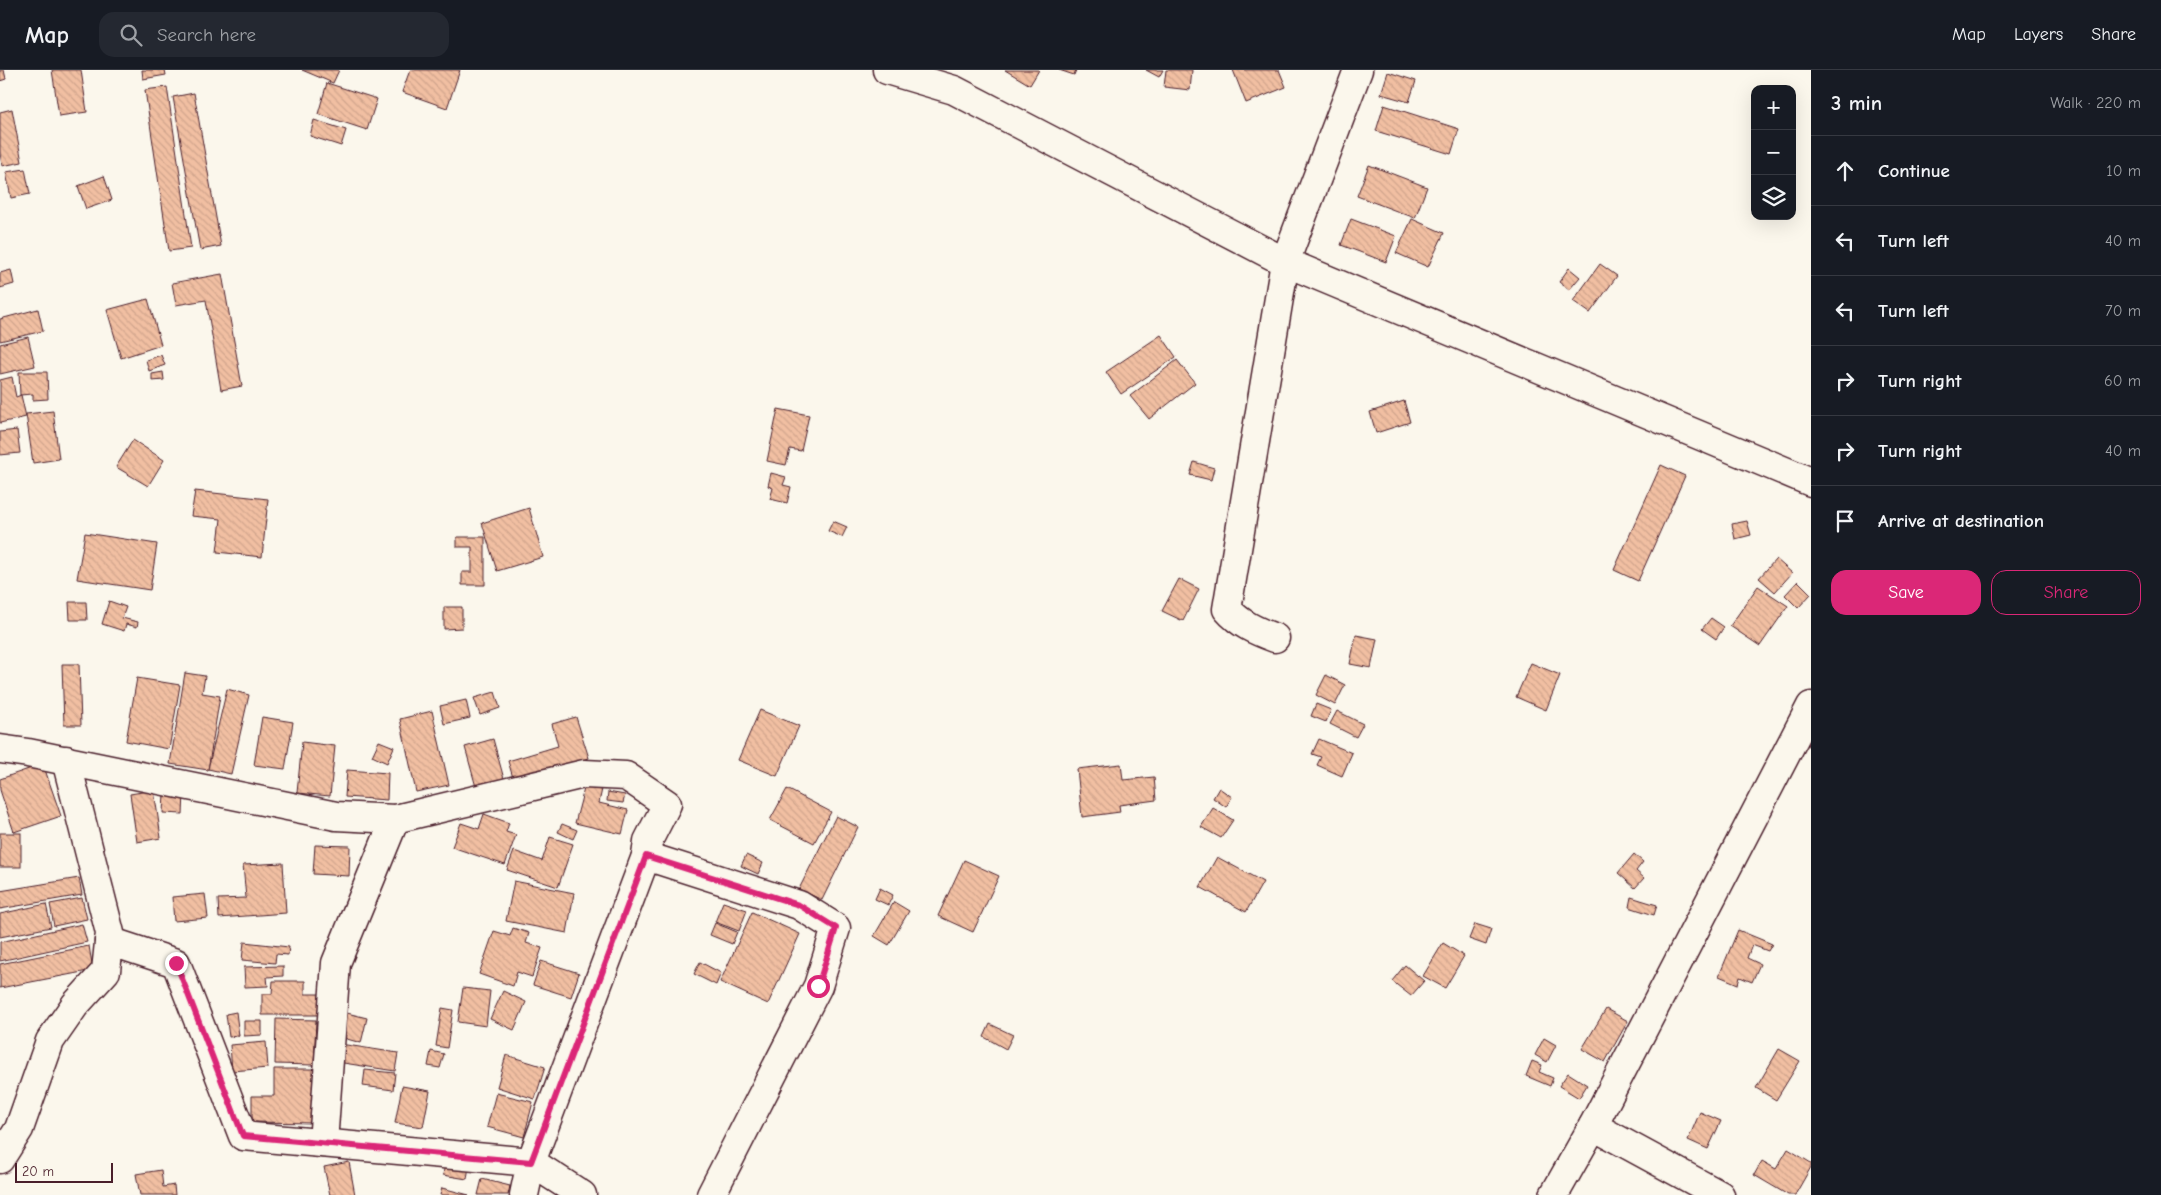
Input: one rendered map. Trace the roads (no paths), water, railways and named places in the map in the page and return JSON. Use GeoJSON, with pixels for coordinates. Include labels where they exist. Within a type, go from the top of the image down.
{"type":"FeatureCollection","features":[{"type":"Feature","properties":{"kind":"street"},"geometry":{"type":"LineString","coordinates":[[887,70],[954,90],[1285,262],[1811,482]]}},
{"type":"Feature","properties":{"kind":"street"},"geometry":{"type":"LineString","coordinates":[[1275,638],[1253,630],[1234,618],[1227,609],[1285,262],[1358,70]]}},
{"type":"Feature","properties":{"kind":"street"},"geometry":{"type":"LineString","coordinates":[[1554,1195],[1593,1126],[1811,706]]}},
{"type":"Feature","properties":{"kind":"street"},"geometry":{"type":"LineString","coordinates":[[0,749],[66,760],[336,816],[395,819],[584,774],[626,776],[666,804],[648,841],[646,856],[531,1162],[524,1195]]}},
{"type":"Feature","properties":{"kind":"street"},"geometry":{"type":"LineString","coordinates":[[0,1159],[20,1129],[50,1041],[75,1005],[106,971],[110,933],[66,760]]}},
{"type":"Feature","properties":{"kind":"street"},"geometry":{"type":"LineString","coordinates":[[323,1143],[336,962],[395,819]]}},
{"type":"Feature","properties":{"kind":"street"},"geometry":{"type":"LineString","coordinates":[[646,856],[799,905],[836,928],[818,986],[711,1195]]}},
{"type":"Feature","properties":{"kind":"street"},"geometry":{"type":"LineString","coordinates":[[109,942],[176,963],[243,1136],[531,1162],[582,1195]]}},
{"type":"Feature","properties":{"kind":"street"},"geometry":{"type":"LineString","coordinates":[[1593,1126],[1720,1195]]}}]}
